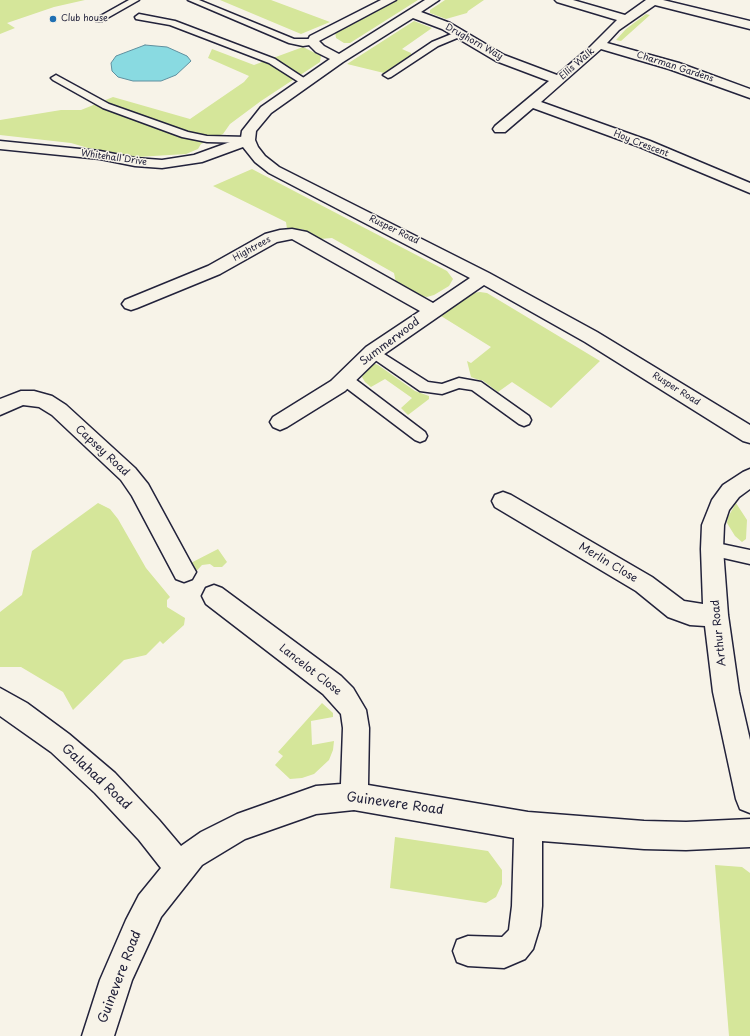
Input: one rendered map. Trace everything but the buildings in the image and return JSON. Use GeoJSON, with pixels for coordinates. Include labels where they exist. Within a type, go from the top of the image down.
{"type":"FeatureCollection","features":[{"type":"Feature","properties":{"kind":"street"},"geometry":{"type":"LineString","coordinates":[[339,59],[320,49],[313,42],[316,37],[390,0]]}},
{"type":"Feature","properties":{"kind":"street"},"geometry":{"type":"LineString","coordinates":[[248,140],[249,131],[266,110],[339,59],[432,0]]}},
{"type":"Feature","properties":{"kind":"street"},"geometry":{"type":"LineString","coordinates":[[561,0],[626,19]]}},
{"type":"Feature","properties":{"kind":"street"},"geometry":{"type":"LineString","coordinates":[[653,0],[750,25]]}},
{"type":"Feature","properties":{"kind":"street","name":"Ellis Walk"},"geometry":{"type":"LineString","coordinates":[[500,129],[559,80],[626,19],[653,0]]}},
{"type":"Feature","properties":{"kind":"street","name":"Drughorn Way"},"geometry":{"type":"LineString","coordinates":[[412,13],[437,22],[500,58],[559,80]]}},
{"type":"Feature","properties":{"kind":"street","name":"Charman Gardens"},"geometry":{"type":"LineString","coordinates":[[599,45],[674,66],[750,94]]}},
{"type":"Feature","properties":{"kind":"street","name":"Hoy Crescent"},"geometry":{"type":"LineString","coordinates":[[531,103],[645,144],[750,188]]}},
{"type":"Feature","properties":{"kind":"street","name":"Whitehall Drive"},"geometry":{"type":"LineString","coordinates":[[0,145],[100,155],[135,162],[162,164],[197,159],[248,140]]}},
{"type":"Feature","properties":{"kind":"street","name":"Rusper Road"},"geometry":{"type":"LineString","coordinates":[[248,140],[251,148],[260,160],[274,170],[483,277],[591,337],[750,435]]}},
{"type":"Feature","properties":{"kind":"street","name":"Hightrees"},"geometry":{"type":"LineString","coordinates":[[132,304],[214,270],[272,238],[280,235],[292,234],[301,236],[432,310]]}},
{"type":"Feature","properties":{"kind":"street","name":"Summerwood"},"geometry":{"type":"LineString","coordinates":[[280,422],[346,380],[373,352],[432,310],[483,277]]}},
{"type":"Feature","properties":{"kind":"street","name":"Capsey Road"},"geometry":{"type":"LineString","coordinates":[[0,408],[21,398],[34,398],[45,401],[59,410],[128,474],[140,490],[184,572]]}},
{"type":"Feature","properties":{"kind":"street","name":"Arthur Road"},"geometry":{"type":"LineString","coordinates":[[750,478],[731,491],[720,506],[713,524],[712,549],[716,615],[726,692],[750,799]]}},
{"type":"Feature","properties":{"kind":"street","name":"Merlin Close"},"geometry":{"type":"LineString","coordinates":[[503,501],[644,584],[676,608],[690,614],[716,615]]}},
{"type":"Feature","properties":{"kind":"street","name":"Lancelot Close"},"geometry":{"type":"LineString","coordinates":[[214,596],[344,697],[353,710],[356,728],[354,796]]}},
{"type":"Feature","properties":{"kind":"street","name":"Galahad Road"},"geometry":{"type":"LineString","coordinates":[[0,700],[60,743],[105,783],[149,830],[180,868]]}},
{"type":"Feature","properties":{"kind":"street","name":"Guinevere Road"},"geometry":{"type":"LineString","coordinates":[[98,1036],[116,980],[137,931],[150,906],[192,855],[211,842],[266,816],[316,800],[354,796],[528,826],[644,835],[686,836],[750,833]]}},
{"type":"Feature","properties":{"kind":"street"},"geometry":{"type":"LineString","coordinates":[[468,952],[504,953],[514,948],[522,938],[527,906],[528,826]]}},
{"type":"Feature","properties":{"kind":"lane"},"geometry":{"type":"LineString","coordinates":[[99,19],[135,0]]}},
{"type":"Feature","properties":{"kind":"lane"},"geometry":{"type":"LineString","coordinates":[[192,0],[292,41],[303,43],[313,42]]}},
{"type":"Feature","properties":{"kind":"lane"},"geometry":{"type":"LineString","coordinates":[[139,17],[172,23],[265,59],[305,82]]}},
{"type":"Feature","properties":{"kind":"lane"},"geometry":{"type":"LineString","coordinates":[[388,75],[435,44],[459,34]]}},
{"type":"Feature","properties":{"kind":"lane"},"geometry":{"type":"LineString","coordinates":[[56,78],[106,106],[186,135],[207,139],[248,140]]}},
{"type":"Feature","properties":{"kind":"lane"},"geometry":{"type":"LineString","coordinates":[[373,352],[425,387],[442,389],[459,383],[476,386],[524,420]]}},
{"type":"Feature","properties":{"kind":"lane"},"geometry":{"type":"LineString","coordinates":[[346,380],[420,436]]}},
{"type":"Feature","properties":{"kind":"lane"},"geometry":{"type":"LineString","coordinates":[[712,549],[750,557]]}},
{"type":"Feature","properties":{"kind":"green space"},"geometry":{"type":"Polygon","coordinates":[[[0,0],[85,0],[54,7],[7,23],[15,28],[0,34],[0,0]]]}},
{"type":"Feature","properties":{"kind":"green space"},"geometry":{"type":"Polygon","coordinates":[[[220,0],[271,0],[330,22],[301,34],[220,0]]]}},
{"type":"Feature","properties":{"kind":"green space"},"geometry":{"type":"Polygon","coordinates":[[[396,0],[418,0],[350,43],[344,43],[336,38],[335,32],[396,0]]]}},
{"type":"Feature","properties":{"kind":"green space"},"geometry":{"type":"Polygon","coordinates":[[[445,0],[484,0],[467,13],[446,19],[430,13],[430,10],[445,0]]]}},
{"type":"Feature","properties":{"kind":"green space"},"geometry":{"type":"Polygon","coordinates":[[[646,14],[650,15],[621,41],[616,40],[626,29],[646,14]]]}},
{"type":"Feature","properties":{"kind":"green space"},"geometry":{"type":"Polygon","coordinates":[[[414,21],[432,28],[402,49],[411,53],[411,55],[384,73],[347,64],[414,21]]]}},
{"type":"Feature","properties":{"kind":"green space"},"geometry":{"type":"Polygon","coordinates":[[[303,47],[321,56],[320,62],[261,101],[230,124],[223,134],[201,144],[198,149],[186,154],[137,157],[105,153],[71,143],[0,135],[0,120],[61,110],[81,110],[113,97],[190,119],[244,82],[249,76],[208,58],[212,49],[254,65],[303,47]]]}},
{"type":"Feature","properties":{"kind":"green space"},"geometry":{"type":"Polygon","coordinates":[[[252,169],[447,271],[453,279],[449,286],[434,295],[427,297],[418,295],[396,283],[394,273],[332,238],[320,239],[302,229],[287,229],[286,222],[213,186],[252,169]]]}},
{"type":"Feature","properties":{"kind":"green space"},"geometry":{"type":"Polygon","coordinates":[[[473,293],[487,293],[600,361],[551,408],[512,382],[498,392],[482,380],[471,377],[467,361],[471,363],[491,347],[441,316],[473,293]]]}},
{"type":"Feature","properties":{"kind":"green space"},"geometry":{"type":"Polygon","coordinates":[[[373,363],[415,391],[429,396],[429,399],[408,415],[401,408],[412,398],[385,379],[371,387],[365,382],[362,377],[364,371],[373,363]]]}},
{"type":"Feature","properties":{"kind":"green space"},"geometry":{"type":"Polygon","coordinates":[[[98,503],[110,509],[118,519],[146,568],[170,597],[167,600],[167,607],[185,618],[184,625],[163,644],[160,641],[146,655],[124,660],[73,710],[63,692],[21,667],[0,667],[0,612],[22,595],[32,551],[98,503]]]}},
{"type":"Feature","properties":{"kind":"green space"},"geometry":{"type":"Polygon","coordinates":[[[736,503],[747,520],[746,539],[742,542],[735,536],[727,523],[728,517],[736,503]]]}},
{"type":"Feature","properties":{"kind":"green space"},"geometry":{"type":"Polygon","coordinates":[[[218,549],[227,562],[222,567],[214,567],[210,564],[202,565],[192,576],[183,567],[218,549]]]}},
{"type":"Feature","properties":{"kind":"green space"},"geometry":{"type":"Polygon","coordinates":[[[322,703],[333,713],[333,717],[311,721],[312,745],[334,741],[333,750],[329,760],[314,774],[302,778],[290,779],[275,765],[283,756],[278,752],[322,703]]]}},
{"type":"Feature","properties":{"kind":"green space"},"geometry":{"type":"Polygon","coordinates":[[[395,837],[488,851],[502,870],[502,884],[496,897],[486,903],[390,888],[395,837]]]}},
{"type":"Feature","properties":{"kind":"green space"},"geometry":{"type":"Polygon","coordinates":[[[715,865],[742,867],[750,873],[750,1036],[729,1036],[715,865]]]}},
{"type":"Feature","properties":{"kind":"water"},"geometry":{"type":"Polygon","coordinates":[[[145,45],[167,47],[187,56],[191,61],[176,75],[161,81],[133,81],[118,77],[112,71],[111,63],[116,56],[145,45]]]}},
{"type":"Feature","properties":{"kind":"place","name":"Club house"},"geometry":{"type":"Point","coordinates":[53,19]}}]}
